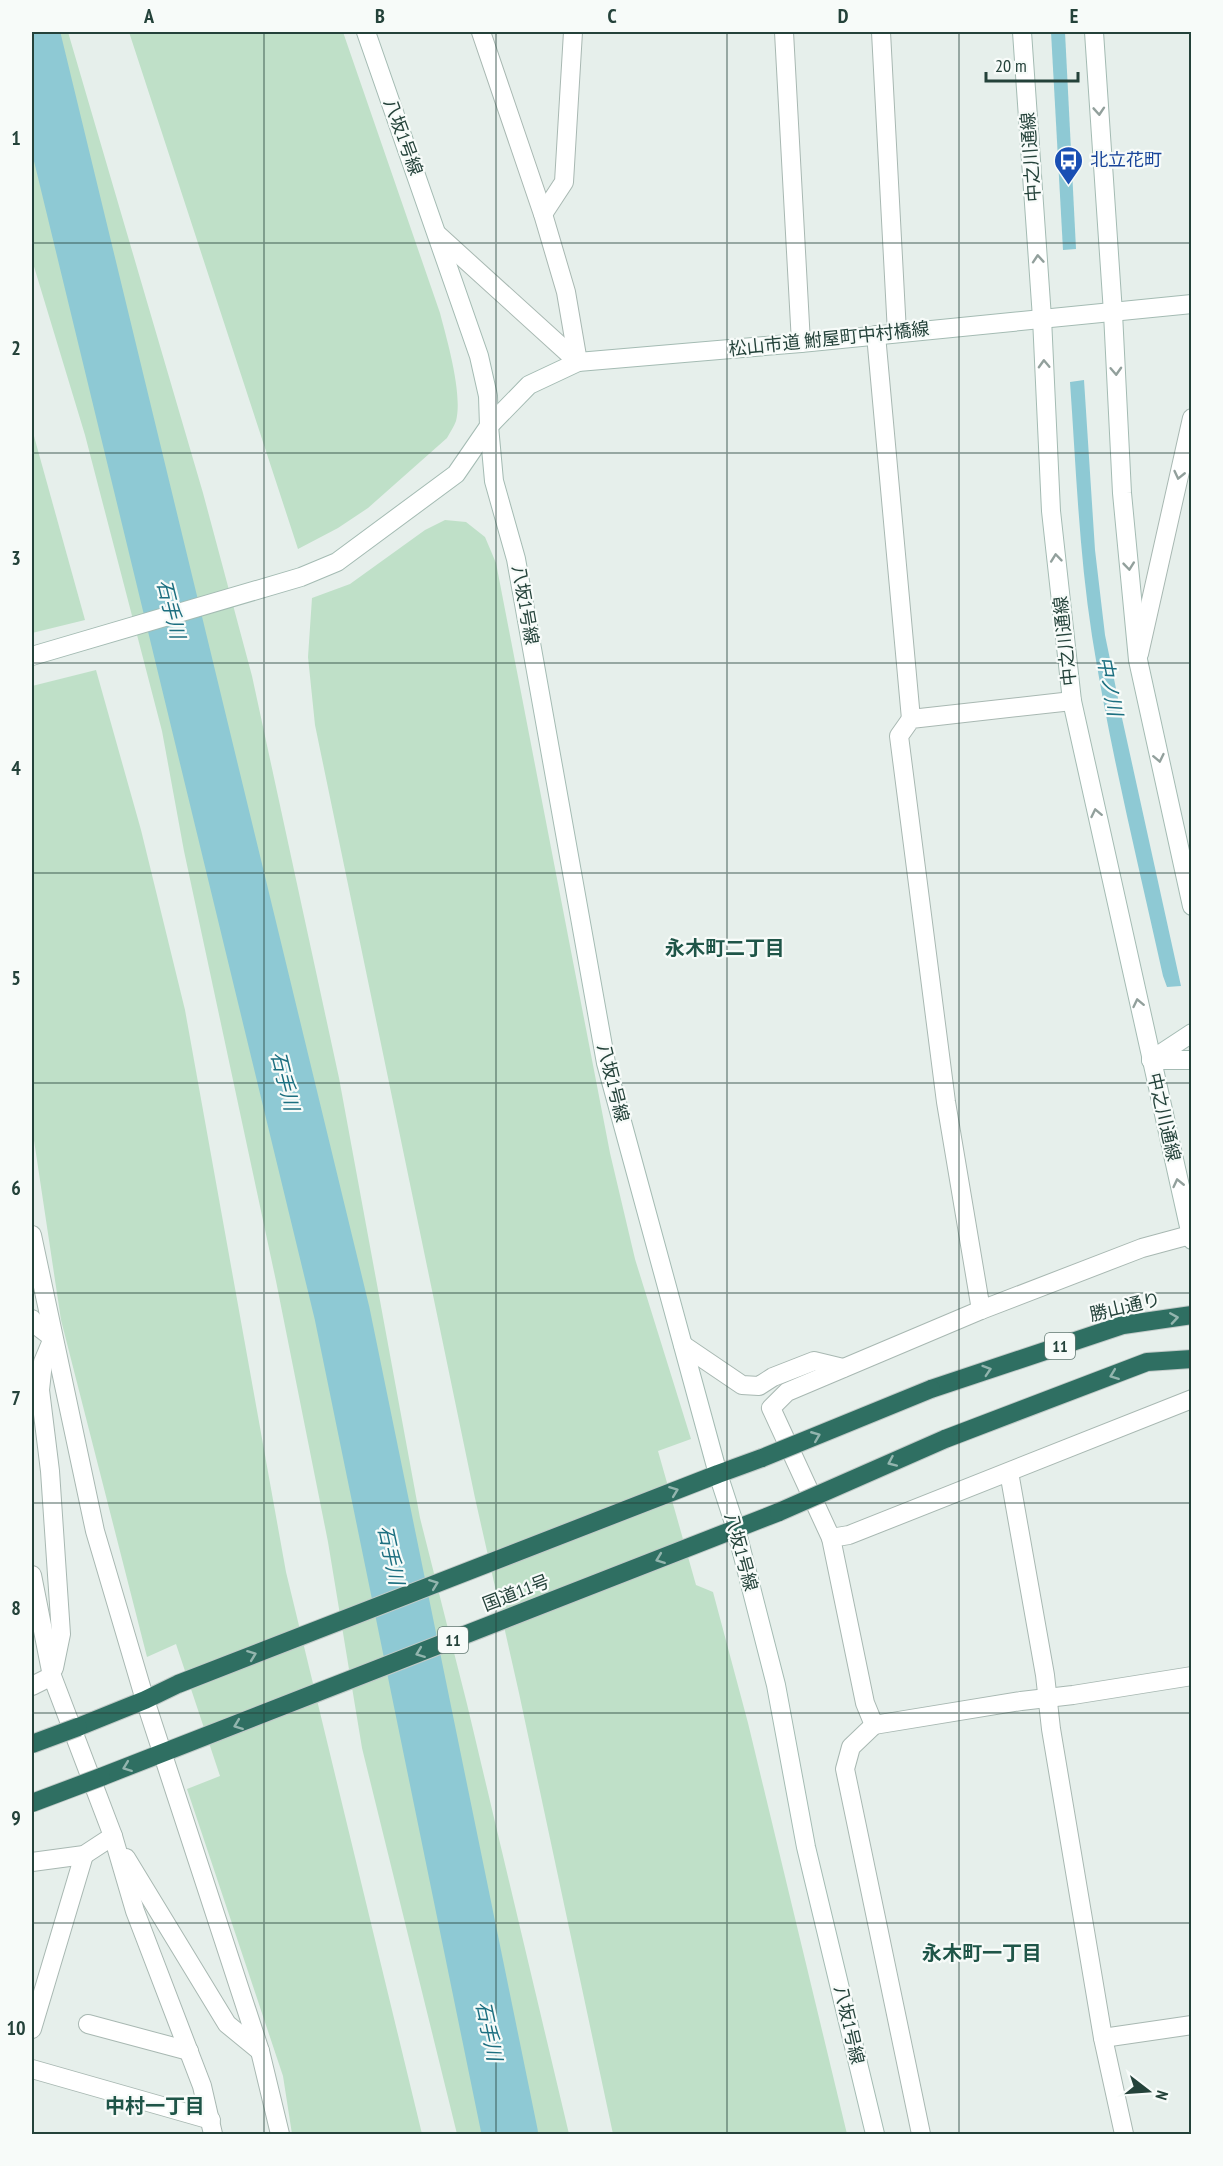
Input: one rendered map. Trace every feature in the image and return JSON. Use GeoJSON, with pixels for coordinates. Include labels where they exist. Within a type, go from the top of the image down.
{"type":"FeatureCollection","features":[{"type":"Feature","properties":{"kind":"highway","name":"勝山通り"},"geometry":{"type":"LineString","coordinates":[[718,1474],[932,1389],[1123,1325],[1191,1315]]}},
{"type":"Feature","properties":{"kind":"highway","name":"国道11号"},"geometry":{"type":"LineString","coordinates":[[32,1803],[714,1538],[945,1439],[1147,1362],[1191,1359]]}},
{"type":"Feature","properties":{"kind":"highway","name":"11"},"geometry":{"type":"LineString","coordinates":[[32,1744],[145,1700],[178,1684],[718,1474]]}},
{"type":"Feature","properties":{"kind":"street","name":"八坂1号線"},"geometry":{"type":"LineString","coordinates":[[366,32],[479,356],[488,396],[494,482],[516,559],[606,1063],[718,1474],[736,1529],[776,1685],[806,1847],[874,2134]]}},
{"type":"Feature","properties":{"kind":"street"},"geometry":{"type":"LineString","coordinates":[[481,32],[543,214],[566,292],[578,362]]}},
{"type":"Feature","properties":{"kind":"street"},"geometry":{"type":"LineString","coordinates":[[543,214],[564,182],[573,32]]}},
{"type":"Feature","properties":{"kind":"street"},"geometry":{"type":"LineString","coordinates":[[784,32],[801,343]]}},
{"type":"Feature","properties":{"kind":"street"},"geometry":{"type":"LineString","coordinates":[[881,32],[897,333]]}},
{"type":"Feature","properties":{"kind":"street","name":"中之川通線"},"geometry":{"type":"LineString","coordinates":[[1022,32],[1042,318],[1051,511],[1072,701],[1191,1237]]}},
{"type":"Feature","properties":{"kind":"street"},"geometry":{"type":"LineString","coordinates":[[1094,32],[1113,313],[1122,493],[1138,660],[1191,906]]}},
{"type":"Feature","properties":{"kind":"street"},"geometry":{"type":"LineString","coordinates":[[438,235],[578,362]]}},
{"type":"Feature","properties":{"kind":"street","name":"松山市道 鮒屋町中村橋線"},"geometry":{"type":"LineString","coordinates":[[32,656],[301,577],[337,562],[456,474],[489,426],[529,385],[578,362],[801,343],[1191,304]]}},
{"type":"Feature","properties":{"kind":"street"},"geometry":{"type":"LineString","coordinates":[[876,335],[911,719],[899,736],[946,1102],[981,1310]]}},
{"type":"Feature","properties":{"kind":"street"},"geometry":{"type":"LineString","coordinates":[[1138,660],[1191,418]]}},
{"type":"Feature","properties":{"kind":"street"},"geometry":{"type":"LineString","coordinates":[[911,719],[1072,701]]}},
{"type":"Feature","properties":{"kind":"street"},"geometry":{"type":"LineString","coordinates":[[1151,1060],[1191,1033]]}},
{"type":"Feature","properties":{"kind":"street"},"geometry":{"type":"LineString","coordinates":[[1151,1060],[1191,1060]]}},
{"type":"Feature","properties":{"kind":"street"},"geometry":{"type":"LineString","coordinates":[[32,1235],[95,1531],[145,1700],[260,2051],[280,2134]]}},
{"type":"Feature","properties":{"kind":"street"},"geometry":{"type":"LineString","coordinates":[[874,1725],[865,1703],[831,1538],[771,1408],[787,1392],[981,1310],[1142,1248],[1191,1237]]}},
{"type":"Feature","properties":{"kind":"street"},"geometry":{"type":"LineString","coordinates":[[32,1319],[53,1338]]}},
{"type":"Feature","properties":{"kind":"street"},"geometry":{"type":"LineString","coordinates":[[52,1676],[61,1634],[50,1471],[40,1390],[43,1362],[53,1338]]}},
{"type":"Feature","properties":{"kind":"street"},"geometry":{"type":"LineString","coordinates":[[683,1346],[742,1384],[759,1386],[773,1377],[814,1361],[843,1368]]}},
{"type":"Feature","properties":{"kind":"street"},"geometry":{"type":"LineString","coordinates":[[831,1538],[849,1535],[1191,1399]]}},
{"type":"Feature","properties":{"kind":"street"},"geometry":{"type":"LineString","coordinates":[[1009,1472],[1045,1675],[1103,2038],[1124,2134]]}},
{"type":"Feature","properties":{"kind":"street"},"geometry":{"type":"LineString","coordinates":[[32,1575],[52,1676],[112,1836],[135,1911],[202,2086],[212,2127]]}},
{"type":"Feature","properties":{"kind":"street"},"geometry":{"type":"LineString","coordinates":[[32,1686],[52,1676]]}},
{"type":"Feature","properties":{"kind":"street"},"geometry":{"type":"LineString","coordinates":[[921,2134],[845,1769],[851,1747],[874,1725],[1191,1676]]}},
{"type":"Feature","properties":{"kind":"street"},"geometry":{"type":"LineString","coordinates":[[32,1862],[84,1855],[112,1836]]}},
{"type":"Feature","properties":{"kind":"street"},"geometry":{"type":"LineString","coordinates":[[112,1836],[227,2024],[260,2051]]}},
{"type":"Feature","properties":{"kind":"street"},"geometry":{"type":"LineString","coordinates":[[32,2029],[84,1855]]}},
{"type":"Feature","properties":{"kind":"street"},"geometry":{"type":"LineString","coordinates":[[88,2024],[189,2051]]}},
{"type":"Feature","properties":{"kind":"street"},"geometry":{"type":"LineString","coordinates":[[1103,2038],[1191,2025]]}},
{"type":"Feature","properties":{"kind":"street"},"geometry":{"type":"LineString","coordinates":[[32,2069],[212,2127]]}},
{"type":"Feature","properties":{"kind":"green space"},"geometry":{"type":"Polygon","coordinates":[[[32,32],[68,32],[203,493],[252,676],[339,1078],[420,1518],[467,1704],[569,2134],[457,2134],[362,1748],[328,1542],[276,1281],[184,851],[162,731],[85,435],[32,260],[32,32]]]}},
{"type":"Feature","properties":{"kind":"green space"},"geometry":{"type":"Polygon","coordinates":[[[129,32],[343,32],[440,313],[456,382],[458,410],[456,421],[447,438],[368,508],[338,528],[298,549],[129,32]]]}},
{"type":"Feature","properties":{"kind":"green space"},"geometry":{"type":"Polygon","coordinates":[[[32,429],[85,620],[32,633],[32,429]]]}},
{"type":"Feature","properties":{"kind":"green space"},"geometry":{"type":"Polygon","coordinates":[[[445,520],[466,522],[485,537],[496,563],[610,1153],[635,1259],[691,1439],[658,1451],[696,1585],[713,1592],[748,1723],[847,2134],[613,2134],[475,1498],[315,725],[308,657],[312,598],[350,584],[425,530],[445,520]]]}},
{"type":"Feature","properties":{"kind":"green space"},"geometry":{"type":"Polygon","coordinates":[[[96,670],[141,830],[185,1010],[286,1572],[422,2134],[292,2134],[283,2076],[187,1789],[220,1776],[176,1644],[147,1657],[61,1320],[32,1127],[32,686],[96,670]]]}},
{"type":"Feature","properties":{"kind":"water"},"geometry":{"type":"Polygon","coordinates":[[[1051,32],[1065,32],[1076,249],[1063,250],[1051,32]]]}},
{"type":"Feature","properties":{"kind":"water","name":"中ノ川"},"geometry":{"type":"Polygon","coordinates":[[[1084,380],[1095,550],[1105,635],[1181,986],[1167,987],[1163,976],[1116,764],[1092,636],[1081,541],[1070,382],[1084,380]]]}},
{"type":"Feature","properties":{"kind":"waterway","name":"石手川"},"geometry":{"type":"LineString","coordinates":[[32,34],[342,1313],[510,2134]]}},
{"type":"Feature","properties":{"kind":"place","name":"北立花町"},"geometry":{"type":"Point","coordinates":[1069,186]}},
{"type":"Feature","properties":{"kind":"district","name":"永木町二丁目"},"geometry":{"type":"Point","coordinates":[725,948]}},
{"type":"Feature","properties":{"kind":"district","name":"永木町一丁目"},"geometry":{"type":"Point","coordinates":[982,1953]}},
{"type":"Feature","properties":{"kind":"district","name":"中村一丁目"},"geometry":{"type":"Point","coordinates":[155,2106]}}]}
